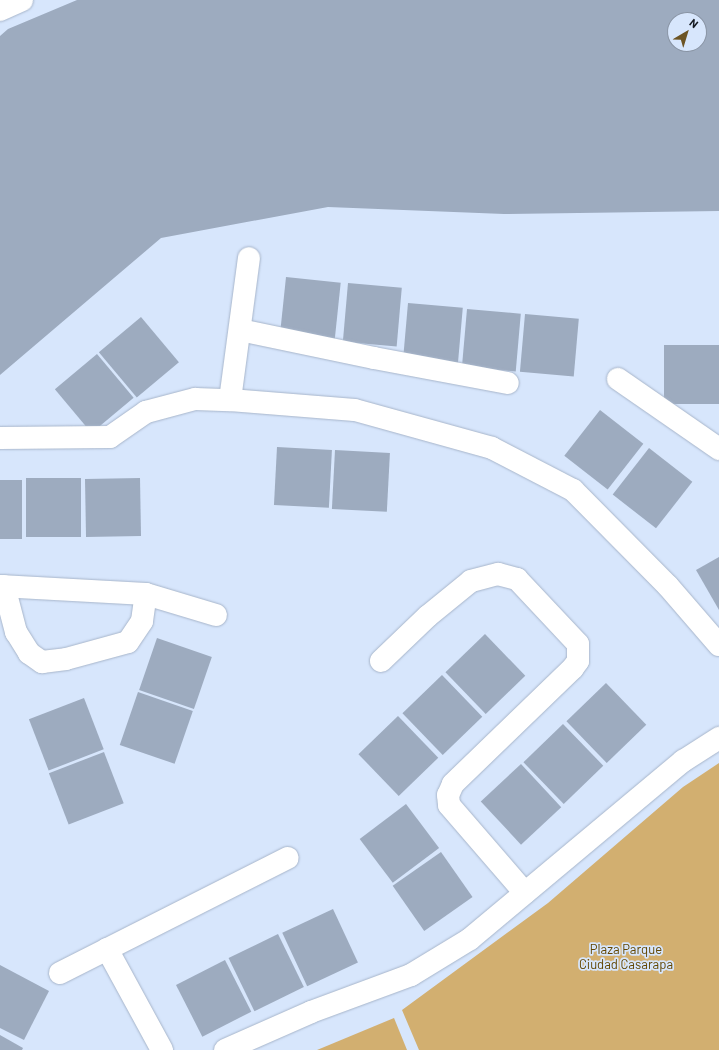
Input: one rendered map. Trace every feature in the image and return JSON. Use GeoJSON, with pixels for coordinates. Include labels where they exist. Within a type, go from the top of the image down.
{"type":"FeatureCollection","features":[{"type":"Feature","properties":{"kind":"street"},"geometry":{"type":"LineString","coordinates":[[0,10],[22,0]]}},
{"type":"Feature","properties":{"kind":"street"},"geometry":{"type":"LineString","coordinates":[[230,400],[250,258]]}},
{"type":"Feature","properties":{"kind":"street"},"geometry":{"type":"LineString","coordinates":[[240,330],[374,358],[508,383]]}},
{"type":"Feature","properties":{"kind":"street"},"geometry":{"type":"LineString","coordinates":[[618,378],[719,449]]}},
{"type":"Feature","properties":{"kind":"street"},"geometry":{"type":"LineString","coordinates":[[0,438],[110,437],[146,412],[195,399],[230,400],[355,410],[492,448],[573,490],[668,586],[719,645]]}},
{"type":"Feature","properties":{"kind":"street"},"geometry":{"type":"LineString","coordinates":[[381,662],[428,616],[471,582],[498,574],[517,579],[578,644],[578,661],[573,668],[453,784],[448,795],[449,805],[525,893]]}},
{"type":"Feature","properties":{"kind":"street"},"geometry":{"type":"LineString","coordinates":[[146,594],[142,621],[128,642],[66,660],[42,662],[29,652],[16,632],[2,586],[146,594],[216,615]]}},
{"type":"Feature","properties":{"kind":"street"},"geometry":{"type":"LineString","coordinates":[[225,1050],[311,1012],[411,975],[470,939],[683,761],[719,738]]}},
{"type":"Feature","properties":{"kind":"street"},"geometry":{"type":"LineString","coordinates":[[60,973],[288,858]]}},
{"type":"Feature","properties":{"kind":"street"},"geometry":{"type":"LineString","coordinates":[[107,949],[162,1050]]}},
{"type":"Feature","properties":{"kind":"green space","name":"Plaza Parque Ciudad Casarapa"},"geometry":{"type":"Polygon","coordinates":[[[719,763],[719,1050],[419,1050],[402,1010],[548,903],[683,787],[719,763]]]}},
{"type":"Feature","properties":{"kind":"green space"},"geometry":{"type":"Polygon","coordinates":[[[394,1018],[407,1050],[317,1050],[394,1018]]]}},
{"type":"Feature","properties":{"kind":"building"},"geometry":{"type":"Polygon","coordinates":[[[77,0],[719,0],[719,211],[504,214],[328,207],[161,238],[0,375],[0,36],[8,29],[77,0]]]}},
{"type":"Feature","properties":{"kind":"building"},"geometry":{"type":"Polygon","coordinates":[[[286,277],[341,283],[335,341],[280,336],[286,277]]]}},
{"type":"Feature","properties":{"kind":"building"},"geometry":{"type":"Polygon","coordinates":[[[348,283],[402,288],[397,346],[343,342],[348,283]]]}},
{"type":"Feature","properties":{"kind":"building"},"geometry":{"type":"Polygon","coordinates":[[[408,303],[463,308],[458,367],[403,362],[408,303]]]}},
{"type":"Feature","properties":{"kind":"building"},"geometry":{"type":"Polygon","coordinates":[[[467,309],[521,314],[516,371],[462,367],[467,309]]]}},
{"type":"Feature","properties":{"kind":"building"},"geometry":{"type":"Polygon","coordinates":[[[525,314],[579,319],[574,376],[520,372],[525,314]]]}},
{"type":"Feature","properties":{"kind":"building"},"geometry":{"type":"Polygon","coordinates":[[[141,317],[179,362],[137,398],[99,352],[141,317]]]}},
{"type":"Feature","properties":{"kind":"building"},"geometry":{"type":"Polygon","coordinates":[[[664,345],[719,345],[719,404],[664,404],[664,345]]]}},
{"type":"Feature","properties":{"kind":"building"},"geometry":{"type":"Polygon","coordinates":[[[97,354],[134,398],[92,433],[55,389],[97,354]]]}},
{"type":"Feature","properties":{"kind":"building"},"geometry":{"type":"Polygon","coordinates":[[[600,410],[643,444],[608,490],[564,456],[600,410]]]}},
{"type":"Feature","properties":{"kind":"building"},"geometry":{"type":"Polygon","coordinates":[[[277,447],[332,450],[329,508],[274,505],[277,447]]]}},
{"type":"Feature","properties":{"kind":"building"},"geometry":{"type":"Polygon","coordinates":[[[649,448],[692,482],[656,528],[613,494],[649,448]]]}},
{"type":"Feature","properties":{"kind":"building"},"geometry":{"type":"Polygon","coordinates":[[[335,450],[390,453],[387,512],[332,509],[335,450]]]}},
{"type":"Feature","properties":{"kind":"building"},"geometry":{"type":"Polygon","coordinates":[[[26,478],[81,478],[81,537],[26,537],[26,478]]]}},
{"type":"Feature","properties":{"kind":"building"},"geometry":{"type":"Polygon","coordinates":[[[140,478],[141,536],[86,537],[85,479],[140,478]]]}},
{"type":"Feature","properties":{"kind":"building"},"geometry":{"type":"Polygon","coordinates":[[[0,480],[22,480],[22,539],[0,539],[0,480]]]}},
{"type":"Feature","properties":{"kind":"building"},"geometry":{"type":"Polygon","coordinates":[[[719,557],[719,610],[696,570],[719,557]]]}},
{"type":"Feature","properties":{"kind":"building"},"geometry":{"type":"Polygon","coordinates":[[[485,634],[525,676],[486,714],[445,672],[485,634]]]}},
{"type":"Feature","properties":{"kind":"building"},"geometry":{"type":"Polygon","coordinates":[[[157,638],[212,657],[194,709],[139,690],[157,638]]]}},
{"type":"Feature","properties":{"kind":"building"},"geometry":{"type":"Polygon","coordinates":[[[442,675],[482,717],[443,755],[402,713],[442,675]]]}},
{"type":"Feature","properties":{"kind":"building"},"geometry":{"type":"Polygon","coordinates":[[[606,683],[646,725],[607,763],[566,721],[606,683]]]}},
{"type":"Feature","properties":{"kind":"building"},"geometry":{"type":"Polygon","coordinates":[[[138,692],[193,711],[175,764],[120,745],[138,692]]]}},
{"type":"Feature","properties":{"kind":"building"},"geometry":{"type":"Polygon","coordinates":[[[84,698],[104,749],[49,770],[29,719],[84,698]]]}},
{"type":"Feature","properties":{"kind":"building"},"geometry":{"type":"Polygon","coordinates":[[[398,716],[438,758],[399,796],[358,754],[398,716]]]}},
{"type":"Feature","properties":{"kind":"building"},"geometry":{"type":"Polygon","coordinates":[[[563,724],[603,766],[564,804],[523,762],[563,724]]]}},
{"type":"Feature","properties":{"kind":"building"},"geometry":{"type":"Polygon","coordinates":[[[104,752],[124,803],[69,824],[49,773],[104,752]]]}},
{"type":"Feature","properties":{"kind":"building"},"geometry":{"type":"Polygon","coordinates":[[[521,764],[561,807],[521,845],[481,802],[521,764]]]}},
{"type":"Feature","properties":{"kind":"building"},"geometry":{"type":"Polygon","coordinates":[[[406,804],[439,848],[393,883],[360,839],[406,804]]]}},
{"type":"Feature","properties":{"kind":"building"},"geometry":{"type":"Polygon","coordinates":[[[441,852],[473,897],[424,931],[393,886],[441,852]]]}},
{"type":"Feature","properties":{"kind":"building"},"geometry":{"type":"Polygon","coordinates":[[[333,909],[358,962],[307,986],[282,933],[333,909]]]}},
{"type":"Feature","properties":{"kind":"building"},"geometry":{"type":"Polygon","coordinates":[[[278,934],[304,987],[254,1011],[229,958],[278,934]]]}},
{"type":"Feature","properties":{"kind":"building"},"geometry":{"type":"Polygon","coordinates":[[[225,960],[251,1012],[202,1037],[176,985],[225,960]]]}},
{"type":"Feature","properties":{"kind":"building"},"geometry":{"type":"Polygon","coordinates":[[[0,965],[49,991],[24,1040],[0,1028],[0,965]]]}},
{"type":"Feature","properties":{"kind":"building"},"geometry":{"type":"Polygon","coordinates":[[[0,1035],[23,1048],[22,1050],[0,1050],[0,1035]]]}}]}
